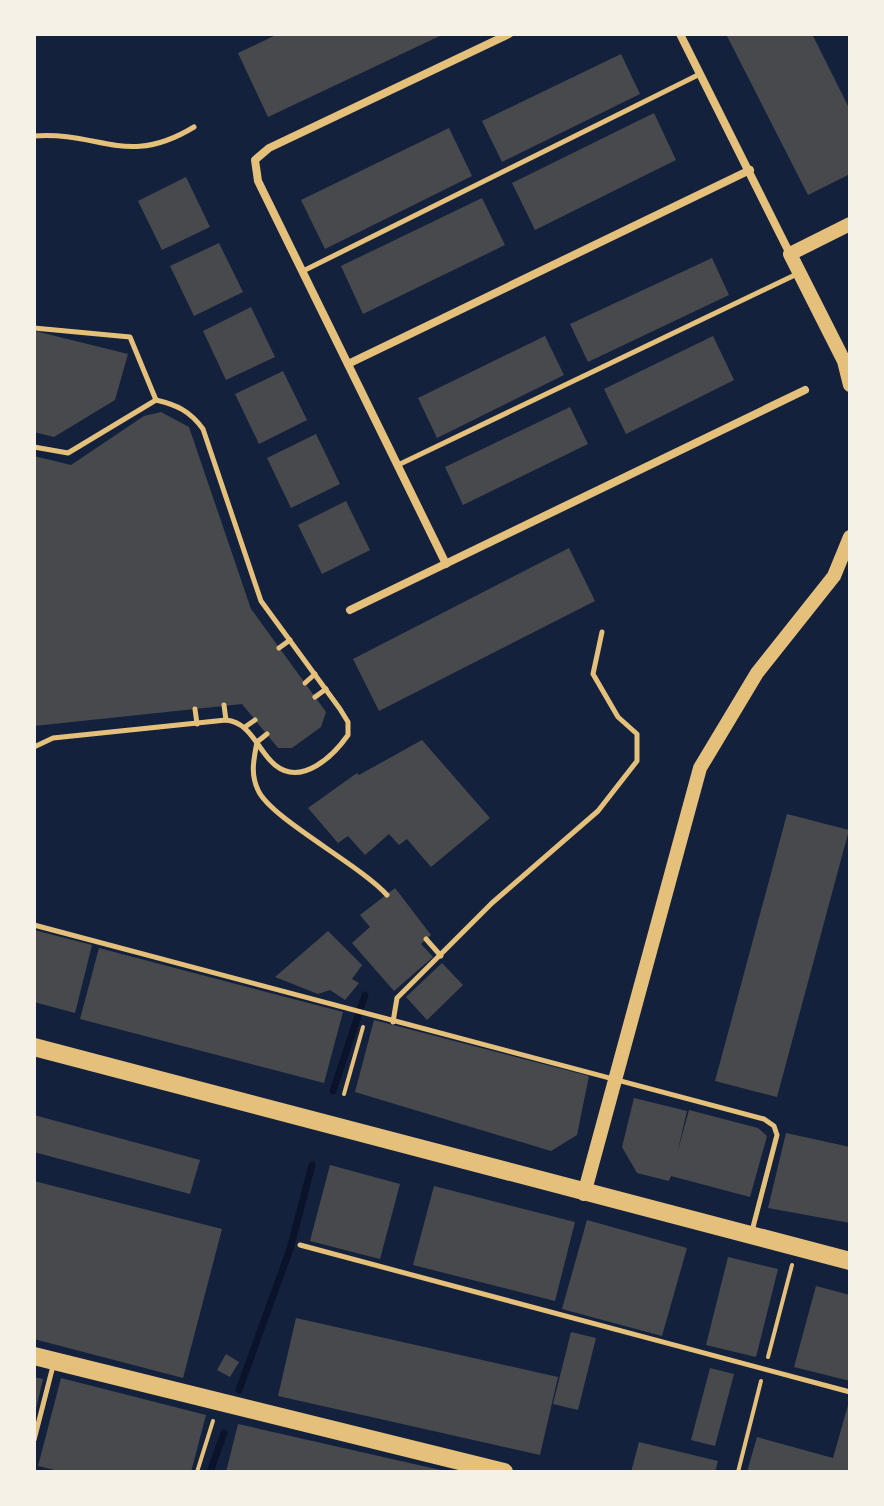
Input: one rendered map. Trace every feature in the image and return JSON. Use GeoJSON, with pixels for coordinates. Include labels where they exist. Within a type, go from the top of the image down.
{"type":"FeatureCollection","features":[{"type":"Feature","properties":{"kind":"main road"},"geometry":{"type":"LineString","coordinates":[[34,1047],[584,1194],[850,1261]]}},
{"type":"Feature","properties":{"kind":"main road"},"geometry":{"type":"LineString","coordinates":[[34,1356],[504,1472]]}},
{"type":"Feature","properties":{"kind":"street"},"geometry":{"type":"LineString","coordinates":[[446,564],[258,181],[255,160],[269,148],[509,34]]}},
{"type":"Feature","properties":{"kind":"street"},"geometry":{"type":"LineString","coordinates":[[680,34],[844,361],[850,385]]}},
{"type":"Feature","properties":{"kind":"street"},"geometry":{"type":"LineString","coordinates":[[348,364],[750,170]]}},
{"type":"Feature","properties":{"kind":"street"},"geometry":{"type":"LineString","coordinates":[[790,254],[850,224]]}},
{"type":"Feature","properties":{"kind":"street"},"geometry":{"type":"LineString","coordinates":[[350,610],[805,390]]}},
{"type":"Feature","properties":{"kind":"street"},"geometry":{"type":"LineString","coordinates":[[584,1194],[700,768],[757,673],[834,576],[850,537]]}},
{"type":"Feature","properties":{"kind":"lane"},"geometry":{"type":"LineString","coordinates":[[303,271],[700,74]]}},
{"type":"Feature","properties":{"kind":"lane"},"geometry":{"type":"LineString","coordinates":[[34,136],[66,137],[112,148],[146,148],[177,138],[194,127]]}},
{"type":"Feature","properties":{"kind":"lane"},"geometry":{"type":"LineString","coordinates":[[398,465],[800,273]]}},
{"type":"Feature","properties":{"kind":"lane"},"geometry":{"type":"LineString","coordinates":[[34,328],[130,337],[156,400]]}},
{"type":"Feature","properties":{"kind":"lane"},"geometry":{"type":"LineString","coordinates":[[34,447],[68,453],[156,400],[178,405],[193,416],[203,429],[261,601],[348,722],[348,735],[317,767],[304,772],[276,766],[237,721],[53,738],[34,747]]}},
{"type":"Feature","properties":{"kind":"lane"},"geometry":{"type":"LineString","coordinates":[[393,1022],[397,998],[492,903],[598,811],[637,761],[637,734],[618,717],[593,674],[602,632]]}},
{"type":"Feature","properties":{"kind":"lane"},"geometry":{"type":"LineString","coordinates":[[279,648],[290,640]]}},
{"type":"Feature","properties":{"kind":"lane"},"geometry":{"type":"LineString","coordinates":[[305,683],[315,674]]}},
{"type":"Feature","properties":{"kind":"lane"},"geometry":{"type":"LineString","coordinates":[[315,697],[326,689]]}},
{"type":"Feature","properties":{"kind":"lane"},"geometry":{"type":"LineString","coordinates":[[224,705],[226,720]]}},
{"type":"Feature","properties":{"kind":"lane"},"geometry":{"type":"LineString","coordinates":[[195,709],[197,724]]}},
{"type":"Feature","properties":{"kind":"lane"},"geometry":{"type":"LineString","coordinates":[[245,727],[255,720]]}},
{"type":"Feature","properties":{"kind":"lane"},"geometry":{"type":"LineString","coordinates":[[267,734],[257,742],[252,770],[258,793],[286,818],[371,878],[387,895]]}},
{"type":"Feature","properties":{"kind":"lane"},"geometry":{"type":"LineString","coordinates":[[34,925],[764,1119],[774,1126],[777,1135],[751,1236]]}},
{"type":"Feature","properties":{"kind":"lane"},"geometry":{"type":"LineString","coordinates":[[426,939],[441,956]]}},
{"type":"Feature","properties":{"kind":"lane"},"geometry":{"type":"LineString","coordinates":[[300,1245],[850,1392]]}},
{"type":"Feature","properties":{"kind":"lane"},"geometry":{"type":"LineString","coordinates":[[34,1440],[55,1361]]}},
{"type":"Feature","properties":{"kind":"path"},"geometry":{"type":"LineString","coordinates":[[344,1094],[366,1015]]}},
{"type":"Feature","properties":{"kind":"path"},"geometry":{"type":"LineString","coordinates":[[197,1472],[213,1421]]}},
{"type":"Feature","properties":{"kind":"building"},"geometry":{"type":"Polygon","coordinates":[[[278,34],[444,34],[268,117],[238,53],[278,34]]]}},
{"type":"Feature","properties":{"kind":"building"},"geometry":{"type":"Polygon","coordinates":[[[726,34],[812,34],[850,110],[850,174],[808,195],[726,34]]]}},
{"type":"Feature","properties":{"kind":"building"},"geometry":{"type":"Polygon","coordinates":[[[621,54],[640,94],[502,162],[482,121],[621,54]]]}},
{"type":"Feature","properties":{"kind":"building"},"geometry":{"type":"Polygon","coordinates":[[[654,113],[676,160],[535,230],[512,183],[654,113]]]}},
{"type":"Feature","properties":{"kind":"building"},"geometry":{"type":"Polygon","coordinates":[[[449,128],[472,176],[325,249],[301,200],[449,128]]]}},
{"type":"Feature","properties":{"kind":"building"},"geometry":{"type":"Polygon","coordinates":[[[186,177],[210,227],[162,250],[138,201],[186,177]]]}},
{"type":"Feature","properties":{"kind":"building"},"geometry":{"type":"Polygon","coordinates":[[[482,198],[505,245],[363,314],[341,266],[482,198]]]}},
{"type":"Feature","properties":{"kind":"building"},"geometry":{"type":"Polygon","coordinates":[[[219,243],[243,292],[194,316],[170,266],[219,243]]]}},
{"type":"Feature","properties":{"kind":"building"},"geometry":{"type":"Polygon","coordinates":[[[712,258],[729,295],[588,362],[570,324],[712,258]]]}},
{"type":"Feature","properties":{"kind":"building"},"geometry":{"type":"Polygon","coordinates":[[[251,307],[275,357],[226,380],[203,331],[251,307]]]}},
{"type":"Feature","properties":{"kind":"building"},"geometry":{"type":"Polygon","coordinates":[[[35,331],[128,354],[115,400],[54,437],[34,432],[35,331]]]}},
{"type":"Feature","properties":{"kind":"building"},"geometry":{"type":"Polygon","coordinates":[[[545,336],[564,375],[437,438],[418,398],[545,336]]]}},
{"type":"Feature","properties":{"kind":"building"},"geometry":{"type":"Polygon","coordinates":[[[713,336],[734,380],[626,434],[604,389],[713,336]]]}},
{"type":"Feature","properties":{"kind":"building"},"geometry":{"type":"Polygon","coordinates":[[[283,371],[307,420],[259,444],[235,394],[283,371]]]}},
{"type":"Feature","properties":{"kind":"building"},"geometry":{"type":"Polygon","coordinates":[[[570,407],[588,444],[463,505],[445,467],[570,407]]]}},
{"type":"Feature","properties":{"kind":"building"},"geometry":{"type":"Polygon","coordinates":[[[161,412],[189,427],[251,609],[326,712],[321,727],[292,748],[278,748],[242,704],[34,726],[34,456],[71,465],[144,416],[161,412]]]}},
{"type":"Feature","properties":{"kind":"building"},"geometry":{"type":"Polygon","coordinates":[[[316,434],[340,484],[291,508],[267,458],[316,434]]]}},
{"type":"Feature","properties":{"kind":"building"},"geometry":{"type":"Polygon","coordinates":[[[346,501],[370,550],[322,574],[298,525],[346,501]]]}},
{"type":"Feature","properties":{"kind":"building"},"geometry":{"type":"Polygon","coordinates":[[[569,548],[595,601],[379,711],[353,659],[569,548]]]}},
{"type":"Feature","properties":{"kind":"building"},"geometry":{"type":"Polygon","coordinates":[[[422,740],[490,818],[431,867],[407,839],[399,845],[389,834],[365,855],[348,836],[338,843],[308,808],[357,773],[359,775],[422,740]]]}},
{"type":"Feature","properties":{"kind":"building"},"geometry":{"type":"Polygon","coordinates":[[[787,814],[849,830],[777,1097],[715,1081],[787,814]]]}},
{"type":"Feature","properties":{"kind":"building"},"geometry":{"type":"Polygon","coordinates":[[[395,888],[431,935],[421,944],[433,957],[394,991],[352,943],[370,927],[360,915],[395,888]]]}},
{"type":"Feature","properties":{"kind":"building"},"geometry":{"type":"Polygon","coordinates":[[[34,930],[92,945],[75,1013],[34,1002],[34,930]]]}},
{"type":"Feature","properties":{"kind":"building"},"geometry":{"type":"Polygon","coordinates":[[[328,931],[362,965],[352,979],[359,983],[345,1000],[330,990],[318,994],[275,977],[328,931]]]}},
{"type":"Feature","properties":{"kind":"building"},"geometry":{"type":"Polygon","coordinates":[[[99,948],[343,1012],[324,1083],[80,1019],[99,948]]]}},
{"type":"Feature","properties":{"kind":"building"},"geometry":{"type":"Polygon","coordinates":[[[442,963],[463,985],[427,1020],[406,997],[442,963]]]}},
{"type":"Feature","properties":{"kind":"building"},"geometry":{"type":"Polygon","coordinates":[[[374,1020],[589,1076],[577,1135],[551,1151],[355,1092],[374,1020]]]}},
{"type":"Feature","properties":{"kind":"building"},"geometry":{"type":"Polygon","coordinates":[[[634,1098],[687,1111],[677,1154],[689,1110],[758,1128],[767,1136],[750,1197],[671,1176],[669,1181],[637,1173],[622,1147],[634,1098]]]}},
{"type":"Feature","properties":{"kind":"building"},"geometry":{"type":"Polygon","coordinates":[[[34,1115],[200,1160],[190,1194],[34,1152],[34,1115]]]}},
{"type":"Feature","properties":{"kind":"building"},"geometry":{"type":"Polygon","coordinates":[[[786,1133],[850,1147],[850,1223],[768,1208],[786,1133]]]}},
{"type":"Feature","properties":{"kind":"building"},"geometry":{"type":"Polygon","coordinates":[[[330,1165],[400,1184],[380,1259],[310,1241],[330,1165]]]}},
{"type":"Feature","properties":{"kind":"building"},"geometry":{"type":"Polygon","coordinates":[[[34,1181],[222,1229],[183,1378],[34,1339],[34,1181]]]}},
{"type":"Feature","properties":{"kind":"building"},"geometry":{"type":"Polygon","coordinates":[[[434,1186],[575,1222],[555,1301],[413,1265],[434,1186]]]}},
{"type":"Feature","properties":{"kind":"building"},"geometry":{"type":"Polygon","coordinates":[[[587,1220],[687,1248],[662,1336],[562,1309],[587,1220]]]}},
{"type":"Feature","properties":{"kind":"building"},"geometry":{"type":"Polygon","coordinates":[[[728,1257],[778,1269],[756,1357],[706,1345],[728,1257]]]}},
{"type":"Feature","properties":{"kind":"building"},"geometry":{"type":"Polygon","coordinates":[[[816,1286],[850,1295],[850,1381],[794,1367],[816,1286]]]}},
{"type":"Feature","properties":{"kind":"building"},"geometry":{"type":"Polygon","coordinates":[[[296,1318],[558,1377],[540,1455],[278,1396],[296,1318]]]}},
{"type":"Feature","properties":{"kind":"building"},"geometry":{"type":"Polygon","coordinates":[[[571,1332],[596,1338],[578,1410],[553,1404],[571,1332]]]}},
{"type":"Feature","properties":{"kind":"building"},"geometry":{"type":"Polygon","coordinates":[[[226,1354],[239,1362],[230,1377],[217,1370],[226,1354]]]}},
{"type":"Feature","properties":{"kind":"building"},"geometry":{"type":"Polygon","coordinates":[[[710,1368],[734,1374],[715,1446],[691,1440],[710,1368]]]}},
{"type":"Feature","properties":{"kind":"building"},"geometry":{"type":"Polygon","coordinates":[[[34,1377],[43,1379],[35,1413],[34,1413],[34,1377]]]}},
{"type":"Feature","properties":{"kind":"building"},"geometry":{"type":"Polygon","coordinates":[[[61,1378],[206,1415],[191,1472],[63,1472],[38,1466],[61,1378]]]}},
{"type":"Feature","properties":{"kind":"building"},"geometry":{"type":"Polygon","coordinates":[[[850,1398],[850,1472],[747,1472],[757,1437],[833,1458],[850,1398]]]}},
{"type":"Feature","properties":{"kind":"building"},"geometry":{"type":"Polygon","coordinates":[[[238,1424],[445,1471],[445,1472],[226,1472],[238,1424]]]}},
{"type":"Feature","properties":{"kind":"building"},"geometry":{"type":"Polygon","coordinates":[[[639,1442],[718,1461],[715,1472],[631,1472],[639,1442]]]}},
{"type":"Feature","properties":{"kind":"waterway"},"geometry":{"type":"LineString","coordinates":[[333,1091],[365,995]]}},
{"type":"Feature","properties":{"kind":"waterway"},"geometry":{"type":"LineString","coordinates":[[239,1390],[290,1249],[312,1165]]}},
{"type":"Feature","properties":{"kind":"waterway"},"geometry":{"type":"LineString","coordinates":[[210,1472],[224,1433]]}}]}
